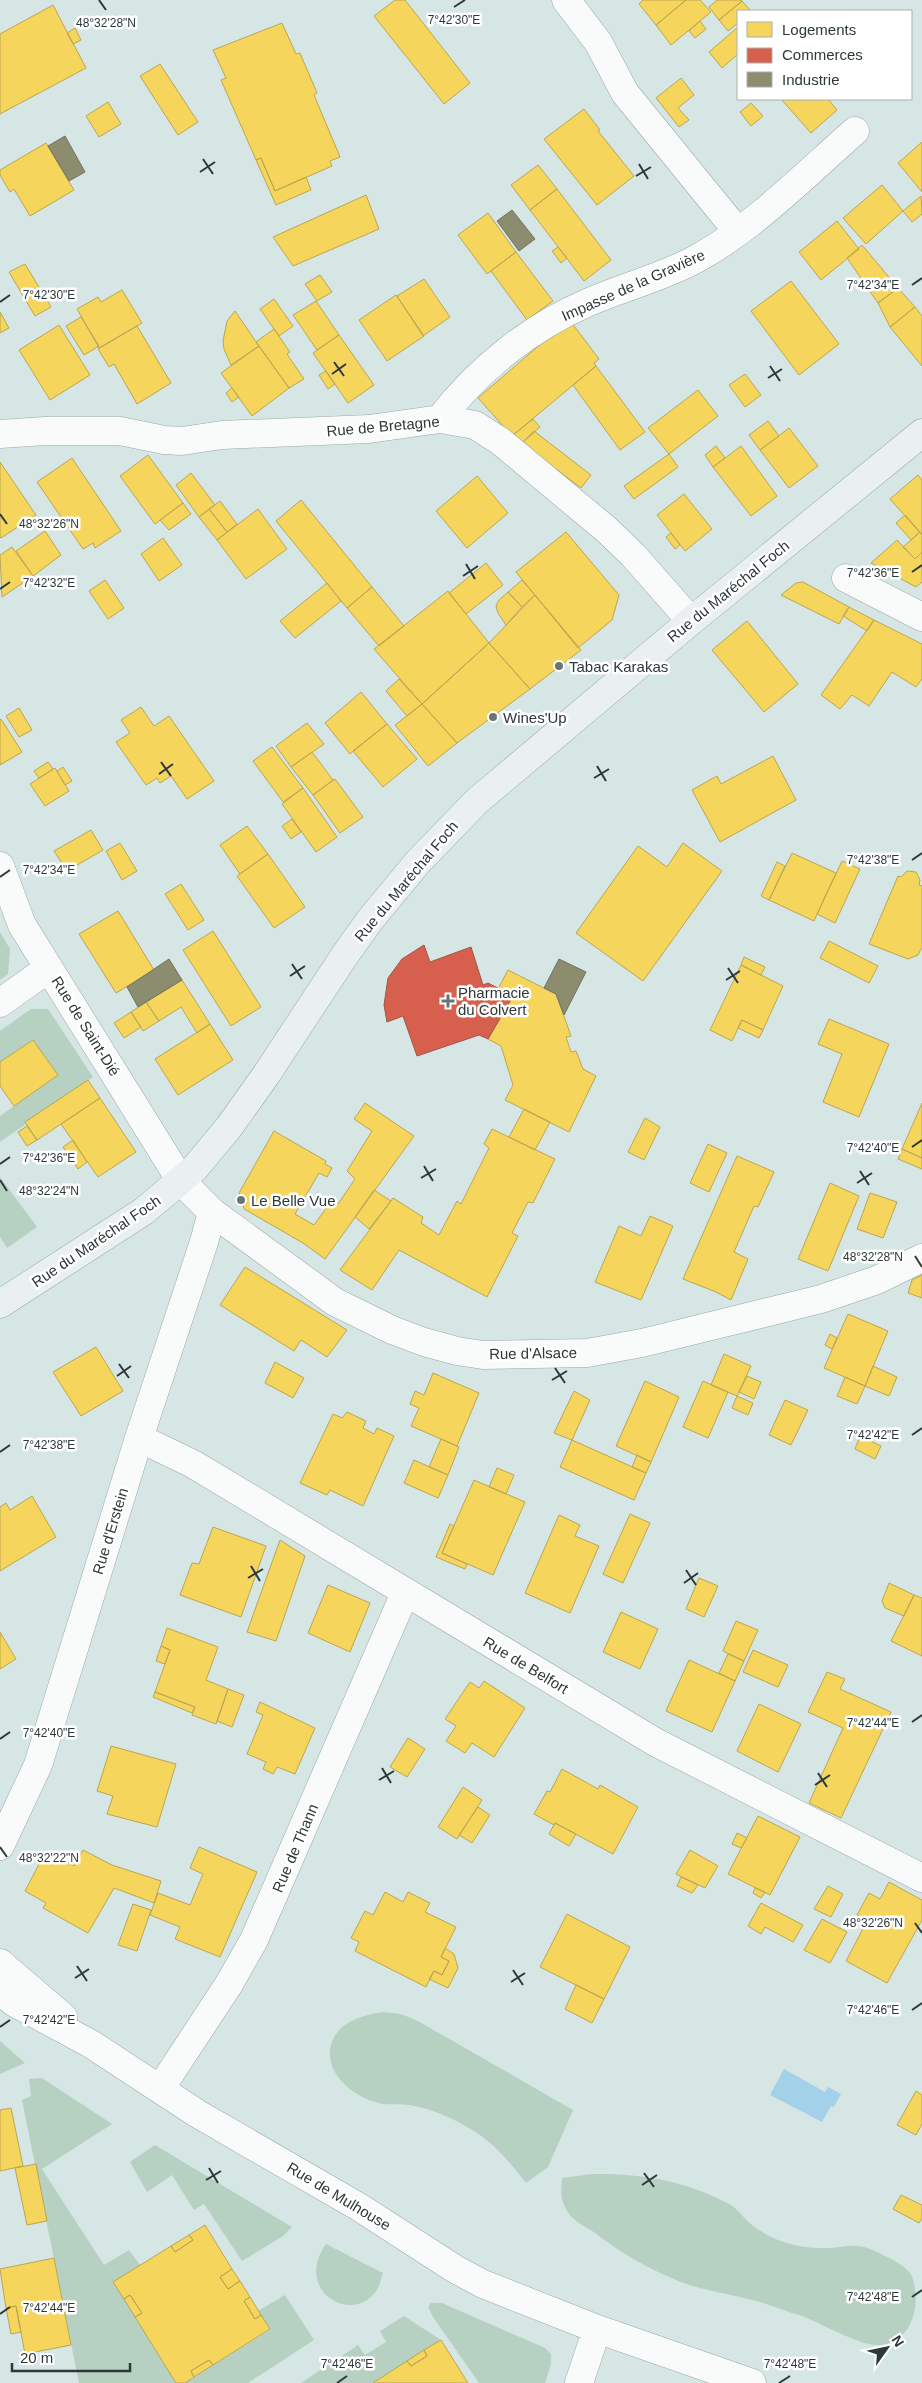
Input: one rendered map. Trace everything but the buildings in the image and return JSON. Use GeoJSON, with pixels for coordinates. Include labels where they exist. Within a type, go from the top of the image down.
{"type":"FeatureCollection","features":[{"type":"Feature","properties":{"kind":"street"},"geometry":{"type":"LineString","coordinates":[[566,0],[598,42],[625,92],[738,232]]}},
{"type":"Feature","properties":{"kind":"street","name":"Impasse de la Gravière"},"geometry":{"type":"LineString","coordinates":[[440,419],[456,398],[484,371],[545,326],[587,303],[679,267],[716,247],[738,232],[855,131]]}},
{"type":"Feature","properties":{"kind":"street","name":"Rue de Bretagne"},"geometry":{"type":"LineString","coordinates":[[0,434],[45,431],[120,431],[164,440],[182,441],[222,435],[369,429],[440,419],[475,425],[489,432],[607,530],[632,555],[691,622]]}},
{"type":"Feature","properties":{"kind":"street","name":"Rue du Maréchal Foch"},"geometry":{"type":"LineString","coordinates":[[0,1304],[144,1211],[195,1168],[229,1126],[266,1075],[345,955],[424,856],[449,828],[502,778],[922,433]]}},
{"type":"Feature","properties":{"kind":"street"},"geometry":{"type":"LineString","coordinates":[[846,578],[922,617]]}},
{"type":"Feature","properties":{"kind":"street","name":"Rue de Saint-Dié"},"geometry":{"type":"LineString","coordinates":[[0,866],[11,893],[18,918],[181,1181]]}},
{"type":"Feature","properties":{"kind":"street"},"geometry":{"type":"LineString","coordinates":[[0,1003],[49,968]]}},
{"type":"Feature","properties":{"kind":"street","name":"Rue d'Alsace"},"geometry":{"type":"LineString","coordinates":[[181,1181],[212,1212],[341,1306],[392,1330],[424,1342],[457,1351],[484,1355],[587,1352],[642,1343],[822,1299],[877,1280],[922,1258]]}},
{"type":"Feature","properties":{"kind":"street","name":"Rue d'Erstein"},"geometry":{"type":"LineString","coordinates":[[0,1846],[38,1765],[138,1438],[204,1242],[212,1212]]}},
{"type":"Feature","properties":{"kind":"street","name":"Rue de Belfort"},"geometry":{"type":"LineString","coordinates":[[138,1438],[193,1464],[655,1742],[919,1869]]}},
{"type":"Feature","properties":{"kind":"street","name":"Rue de Thann"},"geometry":{"type":"LineString","coordinates":[[160,2089],[229,1984],[254,1940],[405,1593]]}},
{"type":"Feature","properties":{"kind":"street","name":"Rue de Mulhouse"},"geometry":{"type":"LineString","coordinates":[[0,1963],[52,2006],[91,2044]]}},
{"type":"Feature","properties":{"kind":"street","name":"Rue de Mulhouse"},"geometry":{"type":"LineString","coordinates":[[0,1992],[91,2044],[198,2114],[359,2207],[455,2269],[483,2284],[531,2305],[596,2329],[752,2383]]}},
{"type":"Feature","properties":{"kind":"street"},"geometry":{"type":"LineString","coordinates":[[579,2383],[596,2329]]}},
{"type":"Feature","properties":{"kind":"green space"},"geometry":{"type":"Polygon","coordinates":[[[0,932],[10,949],[8,974],[0,980],[0,932]]]}},
{"type":"Feature","properties":{"kind":"green space"},"geometry":{"type":"Polygon","coordinates":[[[31,1009],[48,1009],[93,1077],[25,1122],[26,1124],[0,1142],[0,1116],[58,1075],[33,1040],[0,1062],[0,1031],[31,1009]]]}},
{"type":"Feature","properties":{"kind":"green space"},"geometry":{"type":"Polygon","coordinates":[[[0,1177],[37,1227],[7,1248],[0,1237],[0,1177]]]}},
{"type":"Feature","properties":{"kind":"green space"},"geometry":{"type":"Polygon","coordinates":[[[383,2012],[401,2014],[418,2021],[573,2110],[548,2167],[526,2183],[493,2145],[462,2124],[424,2108],[409,2105],[383,2104],[366,2099],[341,2081],[332,2064],[330,2055],[334,2037],[345,2025],[352,2021],[367,2015],[383,2012]]]}},
{"type":"Feature","properties":{"kind":"green space"},"geometry":{"type":"Polygon","coordinates":[[[0,2041],[25,2063],[0,2074],[0,2041]]]}},
{"type":"Feature","properties":{"kind":"green space"},"geometry":{"type":"Polygon","coordinates":[[[42,2078],[112,2124],[42,2169],[104,2265],[129,2250],[140,2265],[124,2299],[176,2383],[79,2383],[22,2100],[31,2096],[29,2079],[42,2078]]]}},
{"type":"Feature","properties":{"kind":"green space"},"geometry":{"type":"Polygon","coordinates":[[[155,2145],[292,2227],[283,2236],[242,2261],[204,2204],[194,2210],[172,2175],[147,2192],[130,2162],[155,2145]]]}},
{"type":"Feature","properties":{"kind":"green space"},"geometry":{"type":"Polygon","coordinates":[[[592,2174],[646,2177],[681,2184],[698,2190],[731,2205],[752,2225],[767,2235],[793,2245],[812,2248],[862,2246],[869,2248],[900,2264],[911,2274],[916,2296],[915,2308],[908,2328],[892,2342],[872,2345],[851,2338],[808,2318],[767,2304],[699,2288],[669,2277],[625,2254],[578,2222],[567,2212],[563,2204],[562,2178],[592,2174]]]}},
{"type":"Feature","properties":{"kind":"green space"},"geometry":{"type":"Polygon","coordinates":[[[326,2244],[383,2273],[378,2288],[368,2300],[355,2305],[342,2304],[331,2299],[321,2289],[317,2276],[318,2261],[326,2244]]]}},
{"type":"Feature","properties":{"kind":"green space"},"geometry":{"type":"Polygon","coordinates":[[[285,2295],[314,2340],[248,2383],[185,2383],[270,2330],[258,2311],[285,2295]]]}},
{"type":"Feature","properties":{"kind":"green space"},"geometry":{"type":"Polygon","coordinates":[[[431,2303],[442,2303],[545,2348],[551,2354],[551,2364],[545,2383],[479,2383],[433,2317],[428,2307],[431,2303]]]}},
{"type":"Feature","properties":{"kind":"green space"},"geometry":{"type":"Polygon","coordinates":[[[404,2316],[441,2340],[373,2383],[301,2383],[358,2345],[365,2355],[386,2342],[380,2331],[404,2316]]]}},
{"type":"Feature","properties":{"kind":"water"},"geometry":{"type":"Polygon","coordinates":[[[784,2069],[825,2092],[828,2087],[841,2094],[834,2107],[831,2106],[822,2122],[770,2095],[784,2069]]]}},
{"type":"Feature","properties":{"kind":"place","name":"Tabac Karakas"},"geometry":{"type":"Point","coordinates":[559,666]}},
{"type":"Feature","properties":{"kind":"place","name":"Wines'Up"},"geometry":{"type":"Point","coordinates":[493,717]}},
{"type":"Feature","properties":{"kind":"place","name":"Pharmacie du Colvert"},"geometry":{"type":"Point","coordinates":[448,1001]}},
{"type":"Feature","properties":{"kind":"place","name":"Le Belle Vue"},"geometry":{"type":"Point","coordinates":[241,1200]}}]}
